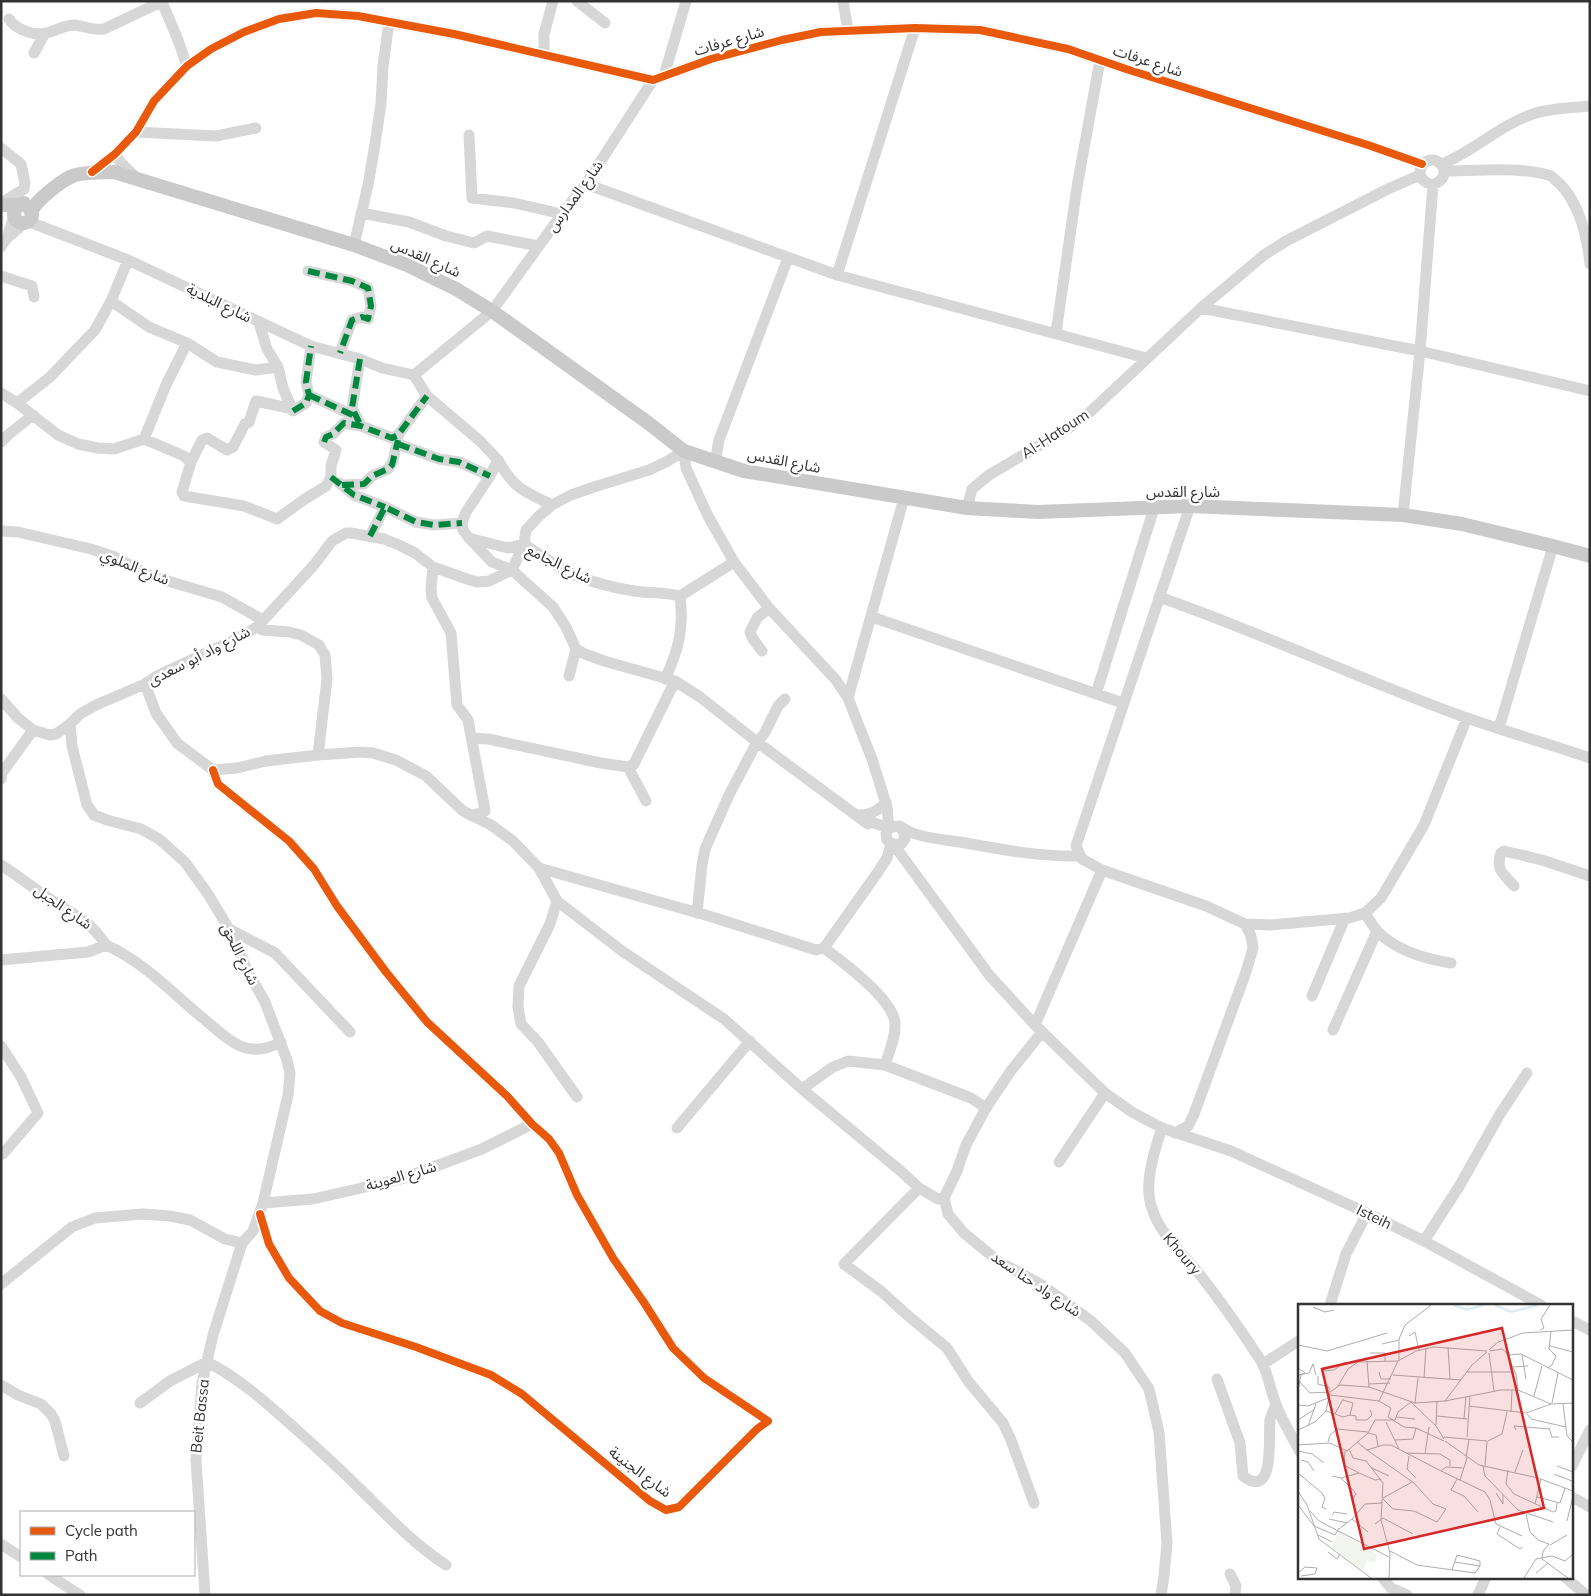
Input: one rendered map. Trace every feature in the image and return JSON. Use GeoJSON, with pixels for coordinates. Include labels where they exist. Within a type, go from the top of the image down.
{"type":"FeatureCollection","features":[{"type":"Feature","properties":{"kind":"main road","name":"شارع القدس"},"geometry":{"type":"LineString","coordinates":[[18,215],[73,176],[92,172],[114,172],[136,177],[204,200],[354,244],[432,277],[492,310],[684,451],[744,471],[967,508],[1038,512],[1190,506],[1403,515],[1462,524],[1590,556]]}},
{"type":"Feature","properties":{"kind":"main road"},"geometry":{"type":"LineString","coordinates":[[1,204],[18,215]]}},
{"type":"Feature","properties":{"kind":"street"},"geometry":{"type":"LineString","coordinates":[[544,54],[544,34],[553,1]]}},
{"type":"Feature","properties":{"kind":"street"},"geometry":{"type":"LineString","coordinates":[[577,1],[605,23]]}},
{"type":"Feature","properties":{"kind":"street","name":"شارع المدارس"},"geometry":{"type":"LineString","coordinates":[[414,375],[492,310],[586,184],[658,78],[686,1]]}},
{"type":"Feature","properties":{"kind":"street"},"geometry":{"type":"LineString","coordinates":[[843,1],[848,30]]}},
{"type":"Feature","properties":{"kind":"street"},"geometry":{"type":"LineString","coordinates":[[9,19],[13,25],[23,30],[45,33],[73,25],[96,31],[104,29],[159,2],[178,40],[187,66]]}},
{"type":"Feature","properties":{"kind":"street"},"geometry":{"type":"LineString","coordinates":[[92,172],[115,154],[136,132],[154,101],[187,66],[211,49],[244,32],[279,19],[316,13],[358,16],[454,34],[658,78]]}},
{"type":"Feature","properties":{"kind":"street"},"geometry":{"type":"LineString","coordinates":[[354,244],[368,185],[380,113],[383,66],[389,22]]}},
{"type":"Feature","properties":{"kind":"street"},"geometry":{"type":"LineString","coordinates":[[837,275],[915,28]]}},
{"type":"Feature","properties":{"kind":"street","name":"شارع عرفات"},"geometry":{"type":"LineString","coordinates":[[658,78],[711,59],[782,40],[822,32],[915,28],[980,30],[1068,49],[1368,145],[1421,170]]}},
{"type":"Feature","properties":{"kind":"street"},"geometry":{"type":"LineString","coordinates":[[34,53],[45,33]]}},
{"type":"Feature","properties":{"kind":"street"},"geometry":{"type":"LineString","coordinates":[[1056,333],[1077,186],[1100,60]]}},
{"type":"Feature","properties":{"kind":"street"},"geometry":{"type":"LineString","coordinates":[[1443,168],[1503,128],[1533,114],[1590,106]]}},
{"type":"Feature","properties":{"kind":"street"},"geometry":{"type":"LineString","coordinates":[[136,132],[216,136],[256,128]]}},
{"type":"Feature","properties":{"kind":"street"},"geometry":{"type":"LineString","coordinates":[[469,135],[472,198],[514,203],[562,214]]}},
{"type":"Feature","properties":{"kind":"street"},"geometry":{"type":"LineString","coordinates":[[1,148],[22,164],[25,183],[24,189],[1,204]]}},
{"type":"Feature","properties":{"kind":"street"},"geometry":{"type":"LineString","coordinates":[[115,154],[121,163],[136,177]]}},
{"type":"Feature","properties":{"kind":"street"},"geometry":{"type":"LineString","coordinates":[[1428,160],[1435,160],[1443,168],[1444,176],[1439,182],[1433,185],[1423,181],[1421,170],[1428,160]]}},
{"type":"Feature","properties":{"kind":"street"},"geometry":{"type":"LineString","coordinates":[[1443,168],[1531,170],[1553,177],[1569,193],[1579,214],[1589,246],[1590,264]]}},
{"type":"Feature","properties":{"kind":"street","name":"Al-Hatoum"},"geometry":{"type":"LineString","coordinates":[[967,508],[972,489],[989,475],[1069,428],[1090,412],[1201,308],[1264,255],[1286,241],[1421,170]]}},
{"type":"Feature","properties":{"kind":"street"},"geometry":{"type":"LineString","coordinates":[[586,184],[837,275],[1146,358]]}},
{"type":"Feature","properties":{"kind":"street"},"geometry":{"type":"LineString","coordinates":[[1403,515],[1420,351],[1433,185]]}},
{"type":"Feature","properties":{"kind":"street"},"geometry":{"type":"LineString","coordinates":[[361,213],[409,222],[446,236],[474,243],[487,236],[539,246]]}},
{"type":"Feature","properties":{"kind":"street"},"geometry":{"type":"LineString","coordinates":[[4,243],[18,215]]}},
{"type":"Feature","properties":{"kind":"street","name":"شارع البلدية"},"geometry":{"type":"LineString","coordinates":[[18,215],[128,260],[311,346],[360,358],[382,368],[414,375]]}},
{"type":"Feature","properties":{"kind":"street"},"geometry":{"type":"LineString","coordinates":[[714,462],[719,440],[788,258]]}},
{"type":"Feature","properties":{"kind":"street"},"geometry":{"type":"LineString","coordinates":[[17,403],[50,376],[95,330],[111,301],[128,260]]}},
{"type":"Feature","properties":{"kind":"street"},"geometry":{"type":"LineString","coordinates":[[308,271],[352,281],[368,288],[371,306],[368,318],[362,317],[352,320],[340,353]]}},
{"type":"Feature","properties":{"kind":"street"},"geometry":{"type":"LineString","coordinates":[[1,276],[32,286],[34,297]]}},
{"type":"Feature","properties":{"kind":"street"},"geometry":{"type":"LineString","coordinates":[[111,301],[150,327],[188,344],[217,362],[256,370],[278,367]]}},
{"type":"Feature","properties":{"kind":"street"},"geometry":{"type":"LineString","coordinates":[[1201,308],[1420,351],[1590,391]]}},
{"type":"Feature","properties":{"kind":"street"},"geometry":{"type":"LineString","coordinates":[[259,323],[267,349],[278,367],[283,388],[293,410]]}},
{"type":"Feature","properties":{"kind":"street"},"geometry":{"type":"LineString","coordinates":[[144,439],[166,385],[188,344]]}},
{"type":"Feature","properties":{"kind":"street"},"geometry":{"type":"LineString","coordinates":[[311,346],[306,382],[308,395],[306,402],[293,410],[256,402],[249,422],[245,424],[233,447],[227,450],[207,438],[202,440],[191,462],[182,492],[184,496],[244,506],[277,519],[326,486],[331,477],[331,466],[336,450],[324,442],[326,437],[333,434],[344,423],[359,421]]}},
{"type":"Feature","properties":{"kind":"street"},"geometry":{"type":"LineString","coordinates":[[359,421],[352,408],[360,358]]}},
{"type":"Feature","properties":{"kind":"street"},"geometry":{"type":"LineString","coordinates":[[414,375],[427,396],[480,441],[498,460],[516,486],[552,505]]}},
{"type":"Feature","properties":{"kind":"street"},"geometry":{"type":"LineString","coordinates":[[1,393],[58,435],[78,444],[114,449],[144,439],[184,456],[191,462]]}},
{"type":"Feature","properties":{"kind":"street"},"geometry":{"type":"LineString","coordinates":[[308,395],[388,437],[439,459],[460,462],[490,476]]}},
{"type":"Feature","properties":{"kind":"street"},"geometry":{"type":"LineString","coordinates":[[342,485],[364,484],[372,476],[388,469],[392,465],[398,440],[427,396]]}},
{"type":"Feature","properties":{"kind":"street"},"geometry":{"type":"LineString","coordinates":[[1,442],[33,415]]}},
{"type":"Feature","properties":{"kind":"street"},"geometry":{"type":"LineString","coordinates":[[512,570],[524,544],[526,530],[552,505],[594,486],[649,470],[684,451],[686,468],[708,516],[734,562],[769,608],[836,680],[848,698],[872,759],[886,804],[889,828],[886,834],[891,843],[887,858],[878,872],[824,948],[816,950],[697,913],[539,868]]}},
{"type":"Feature","properties":{"kind":"street"},"geometry":{"type":"LineString","coordinates":[[498,460],[490,476],[471,501],[462,523],[463,530],[492,562],[512,570],[553,607],[566,627],[576,649],[604,662],[670,680],[700,697],[757,742],[860,817],[889,828],[895,826],[932,838],[1007,850],[1079,856]]}},
{"type":"Feature","properties":{"kind":"street"},"geometry":{"type":"LineString","coordinates":[[331,477],[354,495],[416,522],[434,525],[462,523]]}},
{"type":"Feature","properties":{"kind":"street"},"geometry":{"type":"LineString","coordinates":[[848,698],[904,498]]}},
{"type":"Feature","properties":{"kind":"street"},"geometry":{"type":"LineString","coordinates":[[1190,506],[1080,830],[1076,846],[1082,859],[1102,870],[1206,906],[1244,924],[1271,925],[1345,918],[1365,913],[1381,898],[1424,825],[1467,718]]}},
{"type":"Feature","properties":{"kind":"street"},"geometry":{"type":"LineString","coordinates":[[370,536],[385,507]]}},
{"type":"Feature","properties":{"kind":"street"},"geometry":{"type":"LineString","coordinates":[[1096,694],[1154,508]]}},
{"type":"Feature","properties":{"kind":"street","name":"شارع الملوي"},"geometry":{"type":"LineString","coordinates":[[1,531],[18,532],[91,549],[115,557],[151,576],[222,597],[237,604],[260,624]]}},
{"type":"Feature","properties":{"kind":"street","name":"شارع واد أبو سعدى"},"geometry":{"type":"LineString","coordinates":[[33,730],[50,735],[56,734],[80,714],[96,704],[145,684],[174,667],[234,640],[260,624],[314,565],[332,541],[346,533],[384,539],[416,553],[433,567],[477,582],[489,581],[512,570]]}},
{"type":"Feature","properties":{"kind":"street","name":"شارع الجامع"},"geometry":{"type":"LineString","coordinates":[[469,538],[508,548],[524,544],[564,570],[594,582],[636,592],[666,592],[680,596]]}},
{"type":"Feature","properties":{"kind":"street"},"geometry":{"type":"LineString","coordinates":[[1499,728],[1553,546]]}},
{"type":"Feature","properties":{"kind":"street"},"geometry":{"type":"LineString","coordinates":[[472,738],[488,739],[601,763],[628,767],[634,764],[670,680],[682,624],[680,596],[734,562]]}},
{"type":"Feature","properties":{"kind":"street"},"geometry":{"type":"LineString","coordinates":[[433,567],[430,589],[432,598],[451,633],[457,705],[468,720],[486,814],[499,831],[513,841],[539,868],[557,900],[622,951],[724,1019],[805,1092],[854,1131],[919,1188],[938,1199],[944,1198],[957,1171],[966,1145],[986,1108],[1039,1029],[1102,870]]}},
{"type":"Feature","properties":{"kind":"street"},"geometry":{"type":"LineString","coordinates":[[1159,597],[1467,718],[1590,758]]}},
{"type":"Feature","properties":{"kind":"street"},"geometry":{"type":"LineString","coordinates":[[762,651],[750,632],[757,618],[769,608]]}},
{"type":"Feature","properties":{"kind":"street"},"geometry":{"type":"LineString","coordinates":[[872,617],[1123,703]]}},
{"type":"Feature","properties":{"kind":"street"},"geometry":{"type":"LineString","coordinates":[[260,624],[264,630],[301,635],[319,646],[325,655],[327,680],[318,755]]}},
{"type":"Feature","properties":{"kind":"street"},"geometry":{"type":"LineString","coordinates":[[569,676],[576,649]]}},
{"type":"Feature","properties":{"kind":"street"},"geometry":{"type":"LineString","coordinates":[[836,680],[846,680],[856,672]]}},
{"type":"Feature","properties":{"kind":"street"},"geometry":{"type":"LineString","coordinates":[[145,684],[156,713],[177,743],[213,770],[218,784],[289,841],[314,869],[337,906],[386,972],[427,1022],[507,1096],[532,1124]]}},
{"type":"Feature","properties":{"kind":"street"},"geometry":{"type":"LineString","coordinates":[[1,699],[18,718],[33,730],[2,773],[1,779]]}},
{"type":"Feature","properties":{"kind":"street"},"geometry":{"type":"LineString","coordinates":[[697,913],[705,849],[729,795],[757,742],[764,734],[778,706],[785,699]]}},
{"type":"Feature","properties":{"kind":"street","name":"شارع اللحق"},"geometry":{"type":"LineString","coordinates":[[70,724],[72,746],[87,806],[94,815],[142,829],[159,838],[185,862],[208,894],[229,929],[248,972],[265,1002],[288,1060],[290,1074],[288,1095],[261,1208],[253,1231],[242,1243]]}},
{"type":"Feature","properties":{"kind":"street"},"geometry":{"type":"LineString","coordinates":[[213,770],[318,755],[373,753],[396,760],[426,776],[463,811],[472,816],[486,814]]}},
{"type":"Feature","properties":{"kind":"street"},"geometry":{"type":"LineString","coordinates":[[628,767],[646,801]]}},
{"type":"Feature","properties":{"kind":"street"},"geometry":{"type":"LineString","coordinates":[[860,817],[872,813],[886,804]]}},
{"type":"Feature","properties":{"kind":"street"},"geometry":{"type":"LineString","coordinates":[[886,804],[905,833],[905,839],[901,844],[891,843]]}},
{"type":"Feature","properties":{"kind":"street","name":"Isteih"},"geometry":{"type":"LineString","coordinates":[[860,817],[891,843],[990,976],[1039,1029],[1105,1093],[1132,1112],[1162,1128],[1202,1141],[1272,1169],[1367,1213],[1424,1241],[1538,1304]]}},
{"type":"Feature","properties":{"kind":"street"},"geometry":{"type":"LineString","coordinates":[[905,839],[932,838]]}},
{"type":"Feature","properties":{"kind":"street"},"geometry":{"type":"LineString","coordinates":[[1514,886],[1499,868],[1498,861],[1501,853],[1504,851],[1542,860],[1590,876]]}},
{"type":"Feature","properties":{"kind":"street","name":"شارع الجبل"},"geometry":{"type":"LineString","coordinates":[[1,865],[94,927],[106,944],[88,952],[1,960]]}},
{"type":"Feature","properties":{"kind":"street"},"geometry":{"type":"LineString","coordinates":[[557,900],[550,924],[519,986],[518,1007],[521,1024],[538,1042],[577,1097]]}},
{"type":"Feature","properties":{"kind":"street"},"geometry":{"type":"LineString","coordinates":[[1365,913],[1377,931],[1408,952],[1426,959],[1451,963]]}},
{"type":"Feature","properties":{"kind":"street"},"geometry":{"type":"LineString","coordinates":[[1312,996],[1345,918]]}},
{"type":"Feature","properties":{"kind":"street"},"geometry":{"type":"LineString","coordinates":[[1175,1133],[1188,1126],[1194,1114],[1246,972],[1253,948],[1251,936],[1244,924]]}},
{"type":"Feature","properties":{"kind":"street"},"geometry":{"type":"LineString","coordinates":[[229,929],[275,953],[350,1032]]}},
{"type":"Feature","properties":{"kind":"street"},"geometry":{"type":"LineString","coordinates":[[1333,1030],[1377,931]]}},
{"type":"Feature","properties":{"kind":"street"},"geometry":{"type":"LineString","coordinates":[[106,944],[124,953],[149,971],[223,1036],[242,1047],[259,1050],[281,1042]]}},
{"type":"Feature","properties":{"kind":"street"},"geometry":{"type":"LineString","coordinates":[[824,948],[856,972],[889,1007],[893,1014],[895,1028],[885,1065]]}},
{"type":"Feature","properties":{"kind":"street"},"geometry":{"type":"LineString","coordinates":[[677,1128],[750,1041]]}},
{"type":"Feature","properties":{"kind":"street"},"geometry":{"type":"LineString","coordinates":[[1,1046],[21,1077],[38,1113],[3,1154]]}},
{"type":"Feature","properties":{"kind":"street"},"geometry":{"type":"LineString","coordinates":[[805,1092],[833,1067],[848,1061],[885,1065],[971,1098],[986,1108]]}},
{"type":"Feature","properties":{"kind":"street"},"geometry":{"type":"LineString","coordinates":[[1424,1241],[1460,1185],[1500,1114],[1527,1073]]}},
{"type":"Feature","properties":{"kind":"street"},"geometry":{"type":"LineString","coordinates":[[1059,1162],[1105,1093]]}},
{"type":"Feature","properties":{"kind":"street"},"geometry":{"type":"LineString","coordinates":[[1194,1114],[1194,1130],[1202,1141]]}},
{"type":"Feature","properties":{"kind":"street","name":"شارع العوينة"},"geometry":{"type":"LineString","coordinates":[[261,1208],[313,1199],[401,1179],[482,1149],[532,1124]]}},
{"type":"Feature","properties":{"kind":"street","name":"شارع الجنينة"},"geometry":{"type":"LineString","coordinates":[[261,1208],[269,1244],[289,1278],[320,1310],[342,1323],[491,1374],[522,1394],[650,1501],[666,1510],[679,1507],[757,1429],[768,1421],[704,1378],[673,1348],[599,1234],[577,1195],[559,1153],[549,1139],[532,1124]]}},
{"type":"Feature","properties":{"kind":"street","name":"Khoury"},"geometry":{"type":"LineString","coordinates":[[1162,1128],[1155,1151],[1149,1195],[1157,1220],[1169,1240],[1185,1256],[1237,1324],[1263,1364],[1276,1405],[1298,1448]]}},
{"type":"Feature","properties":{"kind":"street"},"geometry":{"type":"LineString","coordinates":[[919,1188],[844,1264],[882,1292],[947,1348],[968,1381],[1002,1423],[1011,1440],[1034,1503]]}},
{"type":"Feature","properties":{"kind":"street","name":"شارع واد حنا سعد"},"geometry":{"type":"LineString","coordinates":[[944,1198],[948,1214],[964,1233],[998,1260],[1042,1285],[1092,1321],[1125,1353],[1149,1390],[1159,1432],[1167,1543],[1161,1594]]}},
{"type":"Feature","properties":{"kind":"street"},"geometry":{"type":"LineString","coordinates":[[1330,1304],[1346,1254],[1367,1213]]}},
{"type":"Feature","properties":{"kind":"street"},"geometry":{"type":"LineString","coordinates":[[1,1284],[72,1227],[95,1218],[142,1214],[170,1216],[190,1220],[225,1240],[242,1243]]}},
{"type":"Feature","properties":{"kind":"street","name":"Beit Bassa"},"geometry":{"type":"LineString","coordinates":[[205,1595],[196,1460],[202,1383],[213,1335],[242,1243]]}},
{"type":"Feature","properties":{"kind":"street"},"geometry":{"type":"LineString","coordinates":[[1574,1322],[1590,1330]]}},
{"type":"Feature","properties":{"kind":"street"},"geometry":{"type":"LineString","coordinates":[[1263,1364],[1298,1341]]}},
{"type":"Feature","properties":{"kind":"street"},"geometry":{"type":"LineString","coordinates":[[140,1403],[170,1381],[207,1362],[223,1370],[280,1415],[351,1480],[422,1550],[446,1565]]}},
{"type":"Feature","properties":{"kind":"street"},"geometry":{"type":"LineString","coordinates":[[1217,1379],[1240,1443],[1243,1476],[1249,1480],[1257,1482],[1261,1481],[1264,1477],[1270,1451],[1270,1419],[1276,1405]]}},
{"type":"Feature","properties":{"kind":"street"},"geometry":{"type":"LineString","coordinates":[[1,1385],[18,1396],[40,1404],[51,1414],[55,1421],[64,1456]]}},
{"type":"Feature","properties":{"kind":"street"},"geometry":{"type":"LineString","coordinates":[[1574,1462],[1590,1430]]}},
{"type":"Feature","properties":{"kind":"street"},"geometry":{"type":"LineString","coordinates":[[1574,1498],[1590,1507]]}},
{"type":"Feature","properties":{"kind":"street"},"geometry":{"type":"LineString","coordinates":[[1,1544],[20,1556]]}},
{"type":"Feature","properties":{"kind":"street"},"geometry":{"type":"LineString","coordinates":[[1230,1574],[1236,1586],[1235,1595]]}},
{"type":"Feature","properties":{"kind":"street"},"geometry":{"type":"LineString","coordinates":[[51,1576],[80,1595]]}},
{"type":"Feature","properties":{"kind":"street"},"geometry":{"type":"LineString","coordinates":[[1383,1578],[1392,1588],[1407,1595]]}},
{"type":"Feature","properties":{"kind":"street"},"geometry":{"type":"LineString","coordinates":[[1478,1595],[1486,1578]]}},
{"type":"Feature","properties":{"kind":"street"},"geometry":{"type":"LineString","coordinates":[[1566,1578],[1586,1595]]}},
{"type":"Feature","properties":{"kind":"marked path"},"geometry":{"type":"LineString","coordinates":[[308,271],[352,281],[368,288],[371,306],[368,319],[362,317],[352,320],[340,353]]}},
{"type":"Feature","properties":{"kind":"marked path"},"geometry":{"type":"LineString","coordinates":[[293,411],[306,403],[309,395],[306,382],[311,346]]}},
{"type":"Feature","properties":{"kind":"marked path"},"geometry":{"type":"LineString","coordinates":[[360,359],[352,408],[361,426]]}},
{"type":"Feature","properties":{"kind":"marked path"},"geometry":{"type":"LineString","coordinates":[[309,395],[357,417]]}},
{"type":"Feature","properties":{"kind":"marked path"},"geometry":{"type":"LineString","coordinates":[[324,442],[326,437],[333,434],[344,423],[361,426],[392,438],[398,435],[427,396]]}},
{"type":"Feature","properties":{"kind":"marked path"},"geometry":{"type":"LineString","coordinates":[[342,485],[364,484],[372,476],[388,469],[392,465],[398,440]]}},
{"type":"Feature","properties":{"kind":"marked path"},"geometry":{"type":"LineString","coordinates":[[398,444],[439,459],[459,462],[490,476]]}},
{"type":"Feature","properties":{"kind":"marked path"},"geometry":{"type":"LineString","coordinates":[[331,477],[354,495],[385,507]]}},
{"type":"Feature","properties":{"kind":"marked path"},"geometry":{"type":"LineString","coordinates":[[370,536],[385,507],[416,522],[434,525],[462,523]]}},
{"type":"Feature","properties":{"kind":"cycle path"},"geometry":{"type":"LineString","coordinates":[[92,172],[115,154],[136,132],[154,101],[187,66],[211,49],[244,32],[279,19],[316,13],[358,16],[454,34],[653,80],[711,59],[782,40],[821,32],[915,28],[980,30],[1068,49],[1422,164]]}},
{"type":"Feature","properties":{"kind":"cycle path"},"geometry":{"type":"LineString","coordinates":[[213,770],[218,784],[289,841],[314,869],[337,906],[386,972],[427,1022],[507,1096],[532,1124],[549,1139],[559,1153],[577,1195],[613,1258],[673,1348],[704,1378],[768,1421],[757,1429],[679,1507],[666,1510],[650,1501],[522,1394],[491,1375],[416,1347],[342,1323],[320,1311],[289,1278],[269,1244],[260,1214]]}}]}
